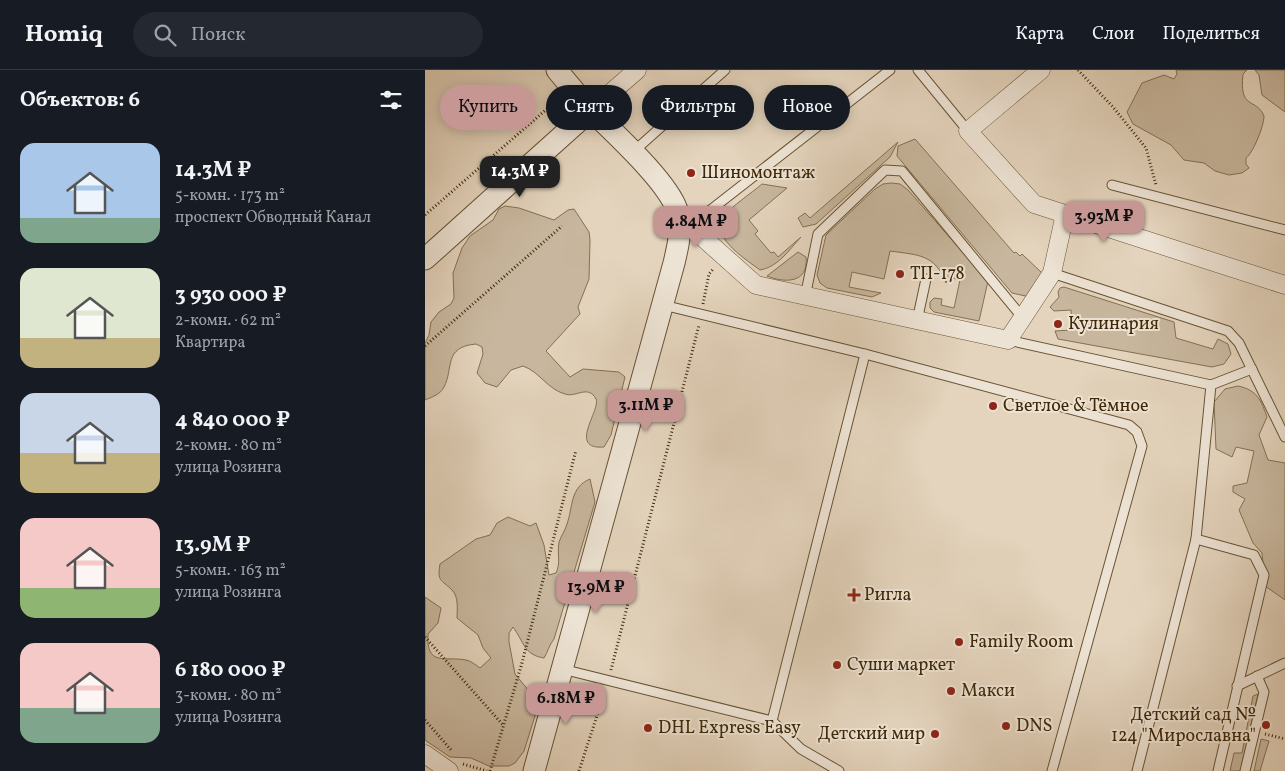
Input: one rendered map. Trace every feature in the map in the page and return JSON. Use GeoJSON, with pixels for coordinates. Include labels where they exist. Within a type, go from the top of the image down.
{"type":"FeatureCollection","features":[{"type":"Feature","properties":{"kind":"street"},"geometry":{"type":"LineString","coordinates":[[557,70],[570,85]]}},
{"type":"Feature","properties":{"kind":"street"},"geometry":{"type":"LineString","coordinates":[[620,85],[637,70]]}},
{"type":"Feature","properties":{"kind":"street"},"geometry":{"type":"LineString","coordinates":[[1041,70],[968,131],[1034,204],[1285,285]]}},
{"type":"Feature","properties":{"kind":"street"},"geometry":{"type":"LineString","coordinates":[[425,259],[569,130]]}},
{"type":"Feature","properties":{"kind":"street"},"geometry":{"type":"LineString","coordinates":[[611,130],[633,152],[673,201],[685,226],[725,257],[756,285],[1008,340],[1052,273],[1065,214]]}},
{"type":"Feature","properties":{"kind":"street"},"geometry":{"type":"LineString","coordinates":[[534,771],[685,226]]}},
{"type":"Feature","properties":{"kind":"street"},"geometry":{"type":"LineString","coordinates":[[425,754],[449,771]]}},
{"type":"Feature","properties":{"kind":"lane"},"geometry":{"type":"LineString","coordinates":[[633,152],[725,70]]}},
{"type":"Feature","properties":{"kind":"lane"},"geometry":{"type":"LineString","coordinates":[[685,226],[890,70]]}},
{"type":"Feature","properties":{"kind":"lane"},"geometry":{"type":"LineString","coordinates":[[918,70],[968,131]]}},
{"type":"Feature","properties":{"kind":"lane"},"geometry":{"type":"LineString","coordinates":[[805,297],[818,234],[885,170],[902,171],[1022,317]]}},
{"type":"Feature","properties":{"kind":"lane"},"geometry":{"type":"LineString","coordinates":[[1113,185],[1285,230]]}},
{"type":"Feature","properties":{"kind":"lane"},"geometry":{"type":"LineString","coordinates":[[1052,273],[1228,331],[1239,343],[1285,437]]}},
{"type":"Feature","properties":{"kind":"lane"},"geometry":{"type":"LineString","coordinates":[[917,321],[925,279]]}},
{"type":"Feature","properties":{"kind":"lane"},"geometry":{"type":"LineString","coordinates":[[663,305],[865,354],[1129,425],[1137,432],[1142,446],[1052,771]]}},
{"type":"Feature","properties":{"kind":"lane"},"geometry":{"type":"LineString","coordinates":[[1008,340],[1211,384],[1252,369]]}},
{"type":"Feature","properties":{"kind":"lane"},"geometry":{"type":"LineString","coordinates":[[771,721],[865,354]]}},
{"type":"Feature","properties":{"kind":"lane"},"geometry":{"type":"LineString","coordinates":[[1137,771],[1196,539],[1211,384]]}},
{"type":"Feature","properties":{"kind":"lane"},"geometry":{"type":"LineString","coordinates":[[1196,539],[1254,555],[1264,575],[1218,771]]}},
{"type":"Feature","properties":{"kind":"lane"},"geometry":{"type":"LineString","coordinates":[[1237,686],[1285,663]]}},
{"type":"Feature","properties":{"kind":"lane"},"geometry":{"type":"LineString","coordinates":[[562,669],[771,721],[801,749],[839,771]]}},
{"type":"Feature","properties":{"kind":"lane"},"geometry":{"type":"LineString","coordinates":[[1245,771],[1264,692],[1257,676]]}},
{"type":"Feature","properties":{"kind":"path"},"geometry":{"type":"LineString","coordinates":[[1078,70],[1113,107],[1146,148],[1159,197]]}},
{"type":"Feature","properties":{"kind":"path"},"geometry":{"type":"LineString","coordinates":[[425,215],[546,110]]}},
{"type":"Feature","properties":{"kind":"path"},"geometry":{"type":"LineString","coordinates":[[425,346],[562,226]]}},
{"type":"Feature","properties":{"kind":"path"},"geometry":{"type":"LineString","coordinates":[[579,771],[608,681],[701,314],[709,274],[725,257]]}},
{"type":"Feature","properties":{"kind":"path"},"geometry":{"type":"LineString","coordinates":[[425,720],[463,764],[489,771],[522,663],[576,450]]}},
{"type":"Feature","properties":{"kind":"path"},"geometry":{"type":"LineString","coordinates":[[425,637],[504,725]]}},
{"type":"Feature","properties":{"kind":"path"},"geometry":{"type":"LineString","coordinates":[[1255,732],[1285,739]]}},
{"type":"Feature","properties":{"kind":"shaded area"},"geometry":{"type":"Polygon","coordinates":[[[1176,70],[1247,70],[1243,74],[1243,93],[1249,102],[1261,110],[1264,116],[1258,139],[1246,158],[1246,164],[1249,168],[1242,173],[1229,175],[1215,171],[1204,163],[1184,160],[1171,145],[1133,124],[1127,112],[1142,83],[1164,75],[1174,79],[1177,74],[1176,70]]]}},
{"type":"Feature","properties":{"kind":"shaded area"},"geometry":{"type":"Polygon","coordinates":[[[1255,70],[1285,70],[1285,112],[1262,95],[1259,75],[1255,70]]]}},
{"type":"Feature","properties":{"kind":"shaded area"},"geometry":{"type":"Polygon","coordinates":[[[915,139],[1014,253],[1016,252],[1020,256],[1022,254],[1042,273],[1030,297],[1012,293],[897,156],[898,146],[915,139]]]}},
{"type":"Feature","properties":{"kind":"shaded area"},"geometry":{"type":"Polygon","coordinates":[[[898,142],[890,157],[816,224],[803,227],[798,218],[805,213],[810,218],[898,142]]]}},
{"type":"Feature","properties":{"kind":"shaded area"},"geometry":{"type":"Polygon","coordinates":[[[762,184],[787,188],[749,220],[758,231],[755,234],[771,253],[774,252],[778,257],[801,237],[778,262],[760,270],[733,249],[722,235],[720,227],[721,220],[728,211],[762,184]]]}},
{"type":"Feature","properties":{"kind":"shaded area"},"geometry":{"type":"Polygon","coordinates":[[[883,184],[900,184],[908,190],[988,281],[979,321],[934,312],[930,308],[930,302],[934,298],[942,299],[941,305],[954,308],[960,280],[948,277],[946,283],[937,266],[917,255],[890,251],[884,279],[852,272],[849,287],[881,293],[872,297],[827,288],[820,283],[817,275],[826,235],[875,189],[883,184]]]}},
{"type":"Feature","properties":{"kind":"shaded area"},"geometry":{"type":"Polygon","coordinates":[[[505,206],[519,208],[554,220],[568,210],[574,209],[589,232],[589,279],[578,307],[580,314],[546,351],[570,377],[583,369],[619,372],[625,377],[611,435],[604,447],[593,446],[588,442],[588,428],[596,404],[596,399],[593,395],[589,392],[569,395],[559,392],[534,372],[523,366],[511,370],[497,387],[485,383],[477,373],[483,354],[482,347],[476,344],[458,349],[451,360],[443,389],[441,392],[425,400],[425,343],[429,335],[431,322],[439,312],[451,304],[454,298],[453,273],[462,248],[470,236],[493,220],[499,209],[505,206]]]}},
{"type":"Feature","properties":{"kind":"shaded area"},"geometry":{"type":"Polygon","coordinates":[[[798,252],[806,257],[804,272],[799,277],[781,280],[767,276],[798,252]]]}},
{"type":"Feature","properties":{"kind":"shaded area"},"geometry":{"type":"Polygon","coordinates":[[[1064,287],[1174,322],[1176,338],[1213,349],[1218,339],[1228,344],[1231,354],[1224,364],[1212,367],[1058,339],[1055,331],[1072,330],[1071,310],[1054,311],[1050,307],[1059,297],[1058,292],[1060,288],[1064,287]]]}},
{"type":"Feature","properties":{"kind":"shaded area"},"geometry":{"type":"Polygon","coordinates":[[[1238,386],[1254,393],[1265,411],[1267,417],[1259,435],[1268,460],[1285,463],[1285,600],[1265,586],[1262,553],[1253,543],[1239,510],[1245,499],[1233,492],[1233,486],[1247,483],[1254,451],[1236,447],[1232,457],[1216,449],[1214,402],[1225,389],[1238,386]]]}},
{"type":"Feature","properties":{"kind":"shaded area"},"geometry":{"type":"Polygon","coordinates":[[[590,479],[595,502],[554,639],[544,658],[528,651],[513,627],[509,633],[515,674],[539,703],[524,751],[515,763],[509,766],[489,766],[471,758],[450,757],[425,740],[425,597],[441,608],[438,623],[428,634],[428,644],[434,656],[444,659],[466,660],[480,668],[491,658],[483,648],[478,635],[457,618],[456,596],[440,577],[440,564],[476,539],[490,535],[497,523],[508,517],[530,526],[536,523],[544,545],[549,575],[556,573],[559,542],[567,524],[573,498],[579,487],[590,479]]]}},
{"type":"Feature","properties":{"kind":"shaded area"},"geometry":{"type":"Polygon","coordinates":[[[1258,694],[1241,771],[1230,771],[1234,753],[1242,753],[1253,696],[1258,694]]]}},
{"type":"Feature","properties":{"kind":"shaded area"},"geometry":{"type":"Polygon","coordinates":[[[1261,739],[1269,741],[1260,771],[1254,771],[1261,739]]]}},
{"type":"Feature","properties":{"kind":"place","name":"Шиномонтаж"},"geometry":{"type":"Point","coordinates":[691,173]}},
{"type":"Feature","properties":{"kind":"place","name":"ТП-178"},"geometry":{"type":"Point","coordinates":[900,274]}},
{"type":"Feature","properties":{"kind":"place","name":"Кулинария"},"geometry":{"type":"Point","coordinates":[1058,324]}},
{"type":"Feature","properties":{"kind":"place","name":"Светлое & Тёмное"},"geometry":{"type":"Point","coordinates":[993,406]}},
{"type":"Feature","properties":{"kind":"place","name":"Ригла"},"geometry":{"type":"Point","coordinates":[854,595]}},
{"type":"Feature","properties":{"kind":"place","name":"Family Room"},"geometry":{"type":"Point","coordinates":[959,642]}},
{"type":"Feature","properties":{"kind":"place","name":"Суши маркет"},"geometry":{"type":"Point","coordinates":[837,665]}},
{"type":"Feature","properties":{"kind":"place","name":"Макси"},"geometry":{"type":"Point","coordinates":[951,691]}},
{"type":"Feature","properties":{"kind":"place","name":"Детский сад № 124 \"Мирославна\""},"geometry":{"type":"Point","coordinates":[1266,725]}},
{"type":"Feature","properties":{"kind":"place","name":"DNS"},"geometry":{"type":"Point","coordinates":[1006,726]}},
{"type":"Feature","properties":{"kind":"place","name":"DHL Express Easy"},"geometry":{"type":"Point","coordinates":[648,728]}},
{"type":"Feature","properties":{"kind":"place","name":"Детский мир"},"geometry":{"type":"Point","coordinates":[935,734]}}]}
